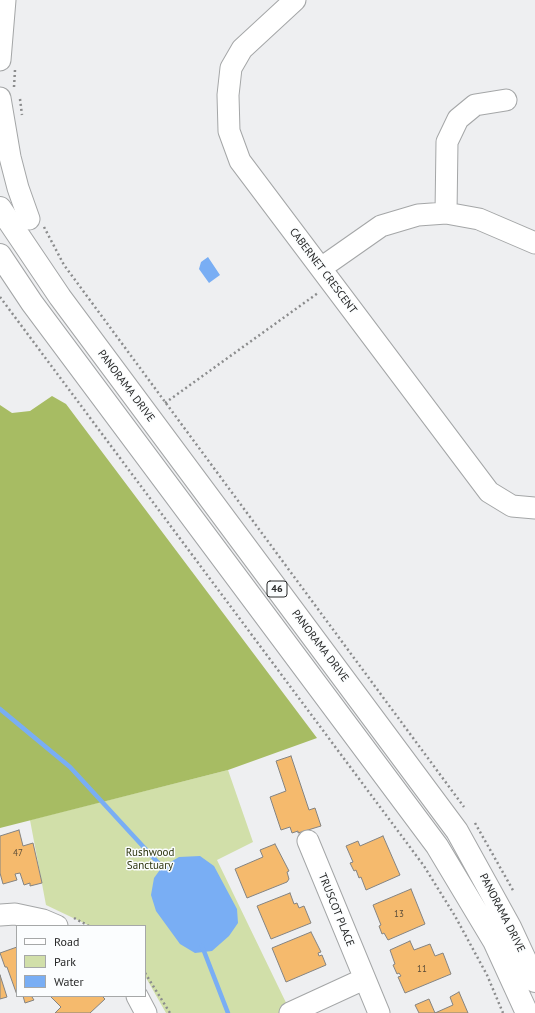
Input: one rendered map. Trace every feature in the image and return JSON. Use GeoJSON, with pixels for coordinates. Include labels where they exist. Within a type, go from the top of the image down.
{"type":"FeatureCollection","features":[{"type":"Feature","properties":{"kind":"main road","name":"PANORAMA DRIVE"},"geometry":{"type":"LineString","coordinates":[[0,208],[60,297],[157,409],[457,831],[510,927],[535,981]]}},
{"type":"Feature","properties":{"kind":"main road","name":"PANORAMA DRIVE"},"geometry":{"type":"LineString","coordinates":[[0,255],[32,303],[437,846],[494,941],[527,1013]]}},
{"type":"Feature","properties":{"kind":"street"},"geometry":{"type":"LineString","coordinates":[[0,60],[5,0]]}},
{"type":"Feature","properties":{"kind":"street","name":"CABERNET CRESCENT"},"geometry":{"type":"LineString","coordinates":[[295,0],[242,49],[231,68],[228,94],[229,132],[240,161],[489,492],[512,506],[535,508]]}},
{"type":"Feature","properties":{"kind":"street"},"geometry":{"type":"LineString","coordinates":[[446,213],[448,142],[458,119],[475,105],[506,100]]}},
{"type":"Feature","properties":{"kind":"street"},"geometry":{"type":"LineString","coordinates":[[1,105],[18,188],[36,221]]}},
{"type":"Feature","properties":{"kind":"street"},"geometry":{"type":"LineString","coordinates":[[326,276],[381,226],[418,215],[446,213],[479,219],[535,243]]}},
{"type":"Feature","properties":{"kind":"street","name":"TRUSCOT PLACE"},"geometry":{"type":"LineString","coordinates":[[308,841],[379,1013]]}},
{"type":"Feature","properties":{"kind":"street"},"geometry":{"type":"LineString","coordinates":[[0,915],[15,914],[44,920],[55,925]]}},
{"type":"Feature","properties":{"kind":"street"},"geometry":{"type":"LineString","coordinates":[[290,1013],[364,979]]}},
{"type":"Feature","properties":{"kind":"street"},"geometry":{"type":"LineString","coordinates":[[138,997],[146,1013]]}},
{"type":"Feature","properties":{"kind":"path"},"geometry":{"type":"LineString","coordinates":[[36,221],[157,409],[465,808]]}},
{"type":"Feature","properties":{"kind":"path"},"geometry":{"type":"LineString","coordinates":[[157,409],[326,276]]}},
{"type":"Feature","properties":{"kind":"path"},"geometry":{"type":"LineString","coordinates":[[0,297],[424,866],[455,916],[486,975],[503,1013]]}},
{"type":"Feature","properties":{"kind":"path"},"geometry":{"type":"LineString","coordinates":[[474,820],[482,832],[514,893]]}},
{"type":"Feature","properties":{"kind":"path"},"geometry":{"type":"LineString","coordinates":[[146,975],[170,1013]]}},
{"type":"Feature","properties":{"kind":"green space"},"geometry":{"type":"Polygon","coordinates":[[[52,396],[66,404],[317,738],[228,770],[0,828],[0,405],[12,413],[30,411],[52,396]]]}},
{"type":"Feature","properties":{"kind":"green space","name":"Rushwood Sanctuary"},"geometry":{"type":"Polygon","coordinates":[[[228,770],[253,842],[217,860],[291,1013],[166,1013],[146,978],[146,925],[88,925],[46,905],[30,820],[228,770]]]}},
{"type":"Feature","properties":{"kind":"water"},"geometry":{"type":"Polygon","coordinates":[[[208,257],[220,275],[209,283],[199,269],[201,262],[208,257]]]}},
{"type":"Feature","properties":{"kind":"water"},"geometry":{"type":"Polygon","coordinates":[[[200,856],[214,866],[237,909],[238,923],[229,936],[212,951],[195,953],[180,944],[156,911],[151,895],[154,878],[162,867],[179,857],[200,856]]]}},
{"type":"Feature","properties":{"kind":"building"},"geometry":{"type":"Polygon","coordinates":[[[291,756],[309,810],[315,808],[321,826],[298,833],[298,831],[292,833],[290,827],[281,830],[270,797],[286,791],[276,761],[291,756]]]}},
{"type":"Feature","properties":{"kind":"building"},"geometry":{"type":"Polygon","coordinates":[[[19,830],[23,846],[33,843],[42,883],[30,886],[30,883],[24,885],[20,873],[15,874],[17,880],[3,884],[0,873],[0,836],[19,830]]]}},
{"type":"Feature","properties":{"kind":"building"},"geometry":{"type":"Polygon","coordinates":[[[383,836],[400,875],[366,890],[361,877],[359,878],[356,870],[354,871],[350,863],[353,862],[346,846],[358,841],[360,846],[383,836]]]}},
{"type":"Feature","properties":{"kind":"building"},"geometry":{"type":"Polygon","coordinates":[[[275,844],[289,871],[287,872],[289,879],[287,882],[247,898],[235,869],[263,857],[260,850],[275,844]]]}},
{"type":"Feature","properties":{"kind":"building"},"geometry":{"type":"Polygon","coordinates":[[[411,889],[425,924],[388,940],[384,933],[382,934],[379,926],[381,925],[373,905],[411,889]]]}},
{"type":"Feature","properties":{"kind":"building"},"geometry":{"type":"Polygon","coordinates":[[[290,893],[294,904],[297,903],[299,908],[304,906],[311,923],[271,939],[257,906],[290,893]]]}},
{"type":"Feature","properties":{"kind":"building"},"geometry":{"type":"Polygon","coordinates":[[[311,932],[321,952],[318,953],[319,956],[322,955],[326,965],[286,982],[272,948],[311,932]]]}},
{"type":"Feature","properties":{"kind":"building"},"geometry":{"type":"Polygon","coordinates":[[[410,941],[414,950],[430,944],[435,956],[443,953],[451,974],[405,993],[398,977],[401,976],[399,973],[397,974],[393,965],[395,964],[390,950],[410,941]]]}},
{"type":"Feature","properties":{"kind":"building"},"geometry":{"type":"Polygon","coordinates":[[[16,947],[16,992],[7,967],[5,967],[0,953],[16,947]]]}},
{"type":"Feature","properties":{"kind":"building"},"geometry":{"type":"Polygon","coordinates":[[[0,975],[7,997],[0,999],[0,975]]]}},
{"type":"Feature","properties":{"kind":"building"},"geometry":{"type":"Polygon","coordinates":[[[459,992],[468,1013],[435,1013],[453,1005],[450,997],[459,992]]]}},
{"type":"Feature","properties":{"kind":"building"},"geometry":{"type":"Polygon","coordinates":[[[23,997],[32,997],[34,1000],[25,1003],[23,997]]]}},
{"type":"Feature","properties":{"kind":"building"},"geometry":{"type":"Polygon","coordinates":[[[51,997],[103,997],[105,999],[90,1013],[55,1013],[61,1007],[51,997]]]}},
{"type":"Feature","properties":{"kind":"building"},"geometry":{"type":"Polygon","coordinates":[[[429,999],[435,1013],[419,1013],[415,1005],[429,999]]]}},
{"type":"Feature","properties":{"kind":"waterway"},"geometry":{"type":"LineString","coordinates":[[0,709],[70,767],[162,867],[164,872]]}},
{"type":"Feature","properties":{"kind":"waterway"},"geometry":{"type":"LineString","coordinates":[[202,946],[228,1013]]}}]}
